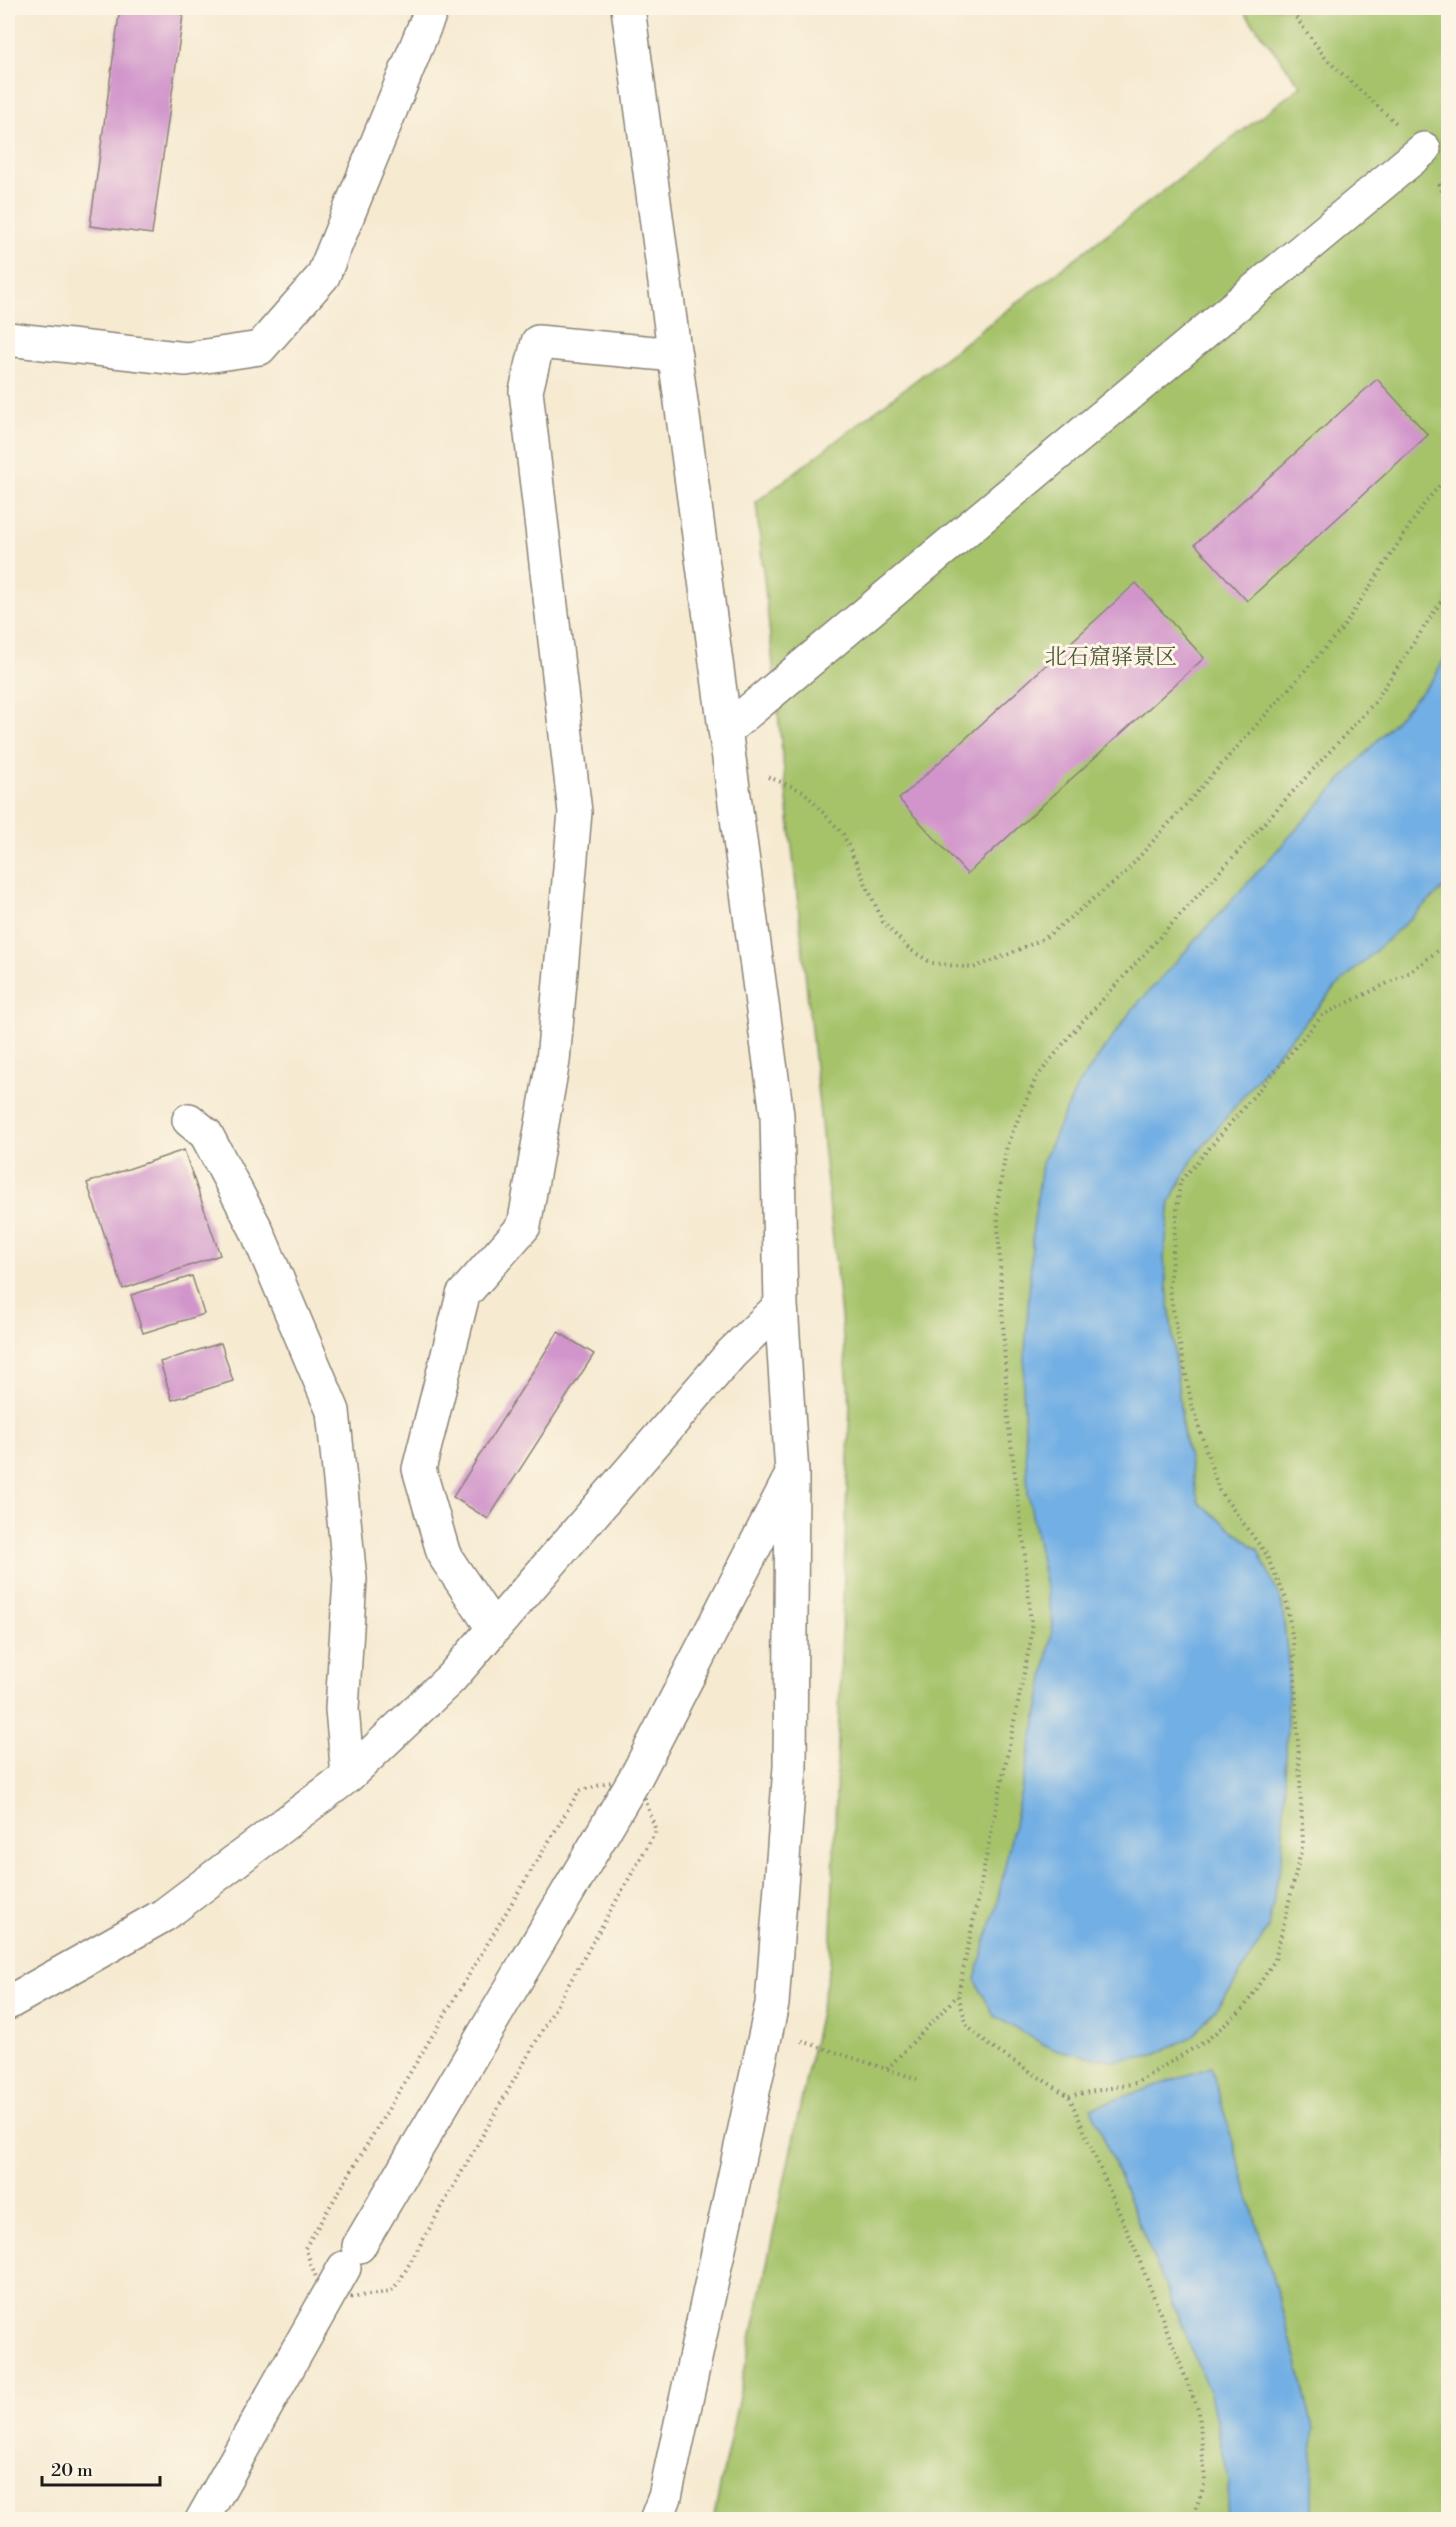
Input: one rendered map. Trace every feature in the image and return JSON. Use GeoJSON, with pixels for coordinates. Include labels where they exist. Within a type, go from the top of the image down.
{"type":"FeatureCollection","features":[{"type":"Feature","properties":{"kind":"street"},"geometry":{"type":"LineString","coordinates":[[8,339],[186,359],[260,348],[323,276],[432,8]]}},
{"type":"Feature","properties":{"kind":"street"},"geometry":{"type":"LineString","coordinates":[[628,8],[777,1115],[781,1305],[792,1473],[790,1767],[772,2004],[665,2497],[656,2520]]}},
{"type":"Feature","properties":{"kind":"street"},"geometry":{"type":"LineString","coordinates":[[725,731],[1424,149]]}},
{"type":"Feature","properties":{"kind":"street"},"geometry":{"type":"LineString","coordinates":[[493,1628],[444,1555],[418,1469],[463,1295],[524,1226],[554,1061],[575,812],[526,391],[538,342],[675,355]]}},
{"type":"Feature","properties":{"kind":"street"},"geometry":{"type":"LineString","coordinates":[[189,1120],[206,1134],[256,1229],[333,1411],[350,1579],[342,1709],[348,1776]]}},
{"type":"Feature","properties":{"kind":"street"},"geometry":{"type":"LineString","coordinates":[[8,2003],[165,1915],[348,1776],[451,1678],[731,1354],[781,1305]]}},
{"type":"Feature","properties":{"kind":"street"},"geometry":{"type":"LineString","coordinates":[[202,2520],[351,2257],[637,1775],[792,1473]]}},
{"type":"Feature","properties":{"kind":"path"},"geometry":{"type":"LineString","coordinates":[[1289,8],[1327,60],[1424,149]]}},
{"type":"Feature","properties":{"kind":"path"},"geometry":{"type":"LineString","coordinates":[[731,776],[773,778],[803,791],[843,834],[883,922],[909,949],[932,963],[973,968],[1009,954],[1045,938],[1123,875],[1342,629],[1424,504],[1449,475]]}},
{"type":"Feature","properties":{"kind":"path"},"geometry":{"type":"LineString","coordinates":[[1192,2520],[1205,2482],[1199,2412],[1137,2254],[1069,2096],[991,2047],[967,2026],[958,1995],[1032,1634],[1024,1545],[1008,1420],[997,1206],[1007,1145],[1036,1078],[1072,1033],[1374,703],[1449,591]]}},
{"type":"Feature","properties":{"kind":"path"},"geometry":{"type":"LineString","coordinates":[[1069,2096],[1136,2083],[1207,2040],[1243,2009],[1275,1960],[1303,1843],[1293,1642],[1286,1599],[1266,1554],[1219,1490],[1192,1406],[1169,1289],[1180,1182],[1323,1015],[1410,972],[1449,943]]}},
{"type":"Feature","properties":{"kind":"path"},"geometry":{"type":"LineString","coordinates":[[305,2248],[579,1791],[637,1775],[656,1831],[399,2282],[390,2292]]}},
{"type":"Feature","properties":{"kind":"path"},"geometry":{"type":"LineString","coordinates":[[887,2069],[958,1995]]}},
{"type":"Feature","properties":{"kind":"path"},"geometry":{"type":"LineString","coordinates":[[767,2029],[917,2079]]}},
{"type":"Feature","properties":{"kind":"green space","name":"北石窟驿景区"},"geometry":{"type":"Polygon","coordinates":[[[1241,8],[1448,8],[1448,2519],[713,2520],[830,1964],[850,1403],[756,502],[1301,86],[1241,8]]]}},
{"type":"Feature","properties":{"kind":"water"},"geometry":{"type":"Polygon","coordinates":[[[1448,651],[1448,884],[1337,986],[1276,1055],[1193,1159],[1170,1202],[1164,1258],[1183,1433],[1199,1503],[1258,1550],[1282,1603],[1289,1671],[1282,1857],[1268,1928],[1232,1988],[1193,2036],[1155,2055],[1112,2061],[1052,2049],[994,2016],[975,1979],[997,1903],[1039,1707],[1053,1624],[1028,1494],[1023,1388],[1033,1228],[1042,1163],[1077,1087],[1131,1011],[1434,678],[1448,651]]]}},
{"type":"Feature","properties":{"kind":"water"},"geometry":{"type":"Polygon","coordinates":[[[1211,2067],[1296,2358],[1313,2428],[1312,2519],[1226,2519],[1229,2480],[1210,2394],[1091,2108],[1211,2067]]]}},
{"type":"Feature","properties":{"kind":"building"},"geometry":{"type":"Polygon","coordinates":[[[120,8],[184,8],[152,234],[90,226],[120,8]]]}},
{"type":"Feature","properties":{"kind":"building"},"geometry":{"type":"Polygon","coordinates":[[[1377,379],[1428,435],[1247,601],[1195,544],[1377,379]]]}},
{"type":"Feature","properties":{"kind":"building"},"geometry":{"type":"Polygon","coordinates":[[[1136,583],[1204,658],[967,874],[899,799],[1136,583]]]}},
{"type":"Feature","properties":{"kind":"building"},"geometry":{"type":"Polygon","coordinates":[[[184,1150],[220,1255],[123,1289],[87,1183],[184,1150]]]}},
{"type":"Feature","properties":{"kind":"building"},"geometry":{"type":"Polygon","coordinates":[[[192,1276],[204,1314],[143,1333],[131,1295],[192,1276]]]}},
{"type":"Feature","properties":{"kind":"building"},"geometry":{"type":"Polygon","coordinates":[[[558,1332],[594,1354],[488,1519],[453,1497],[558,1332]]]}},
{"type":"Feature","properties":{"kind":"building"},"geometry":{"type":"Polygon","coordinates":[[[221,1343],[233,1381],[172,1400],[160,1362],[221,1343]]]}}]}
